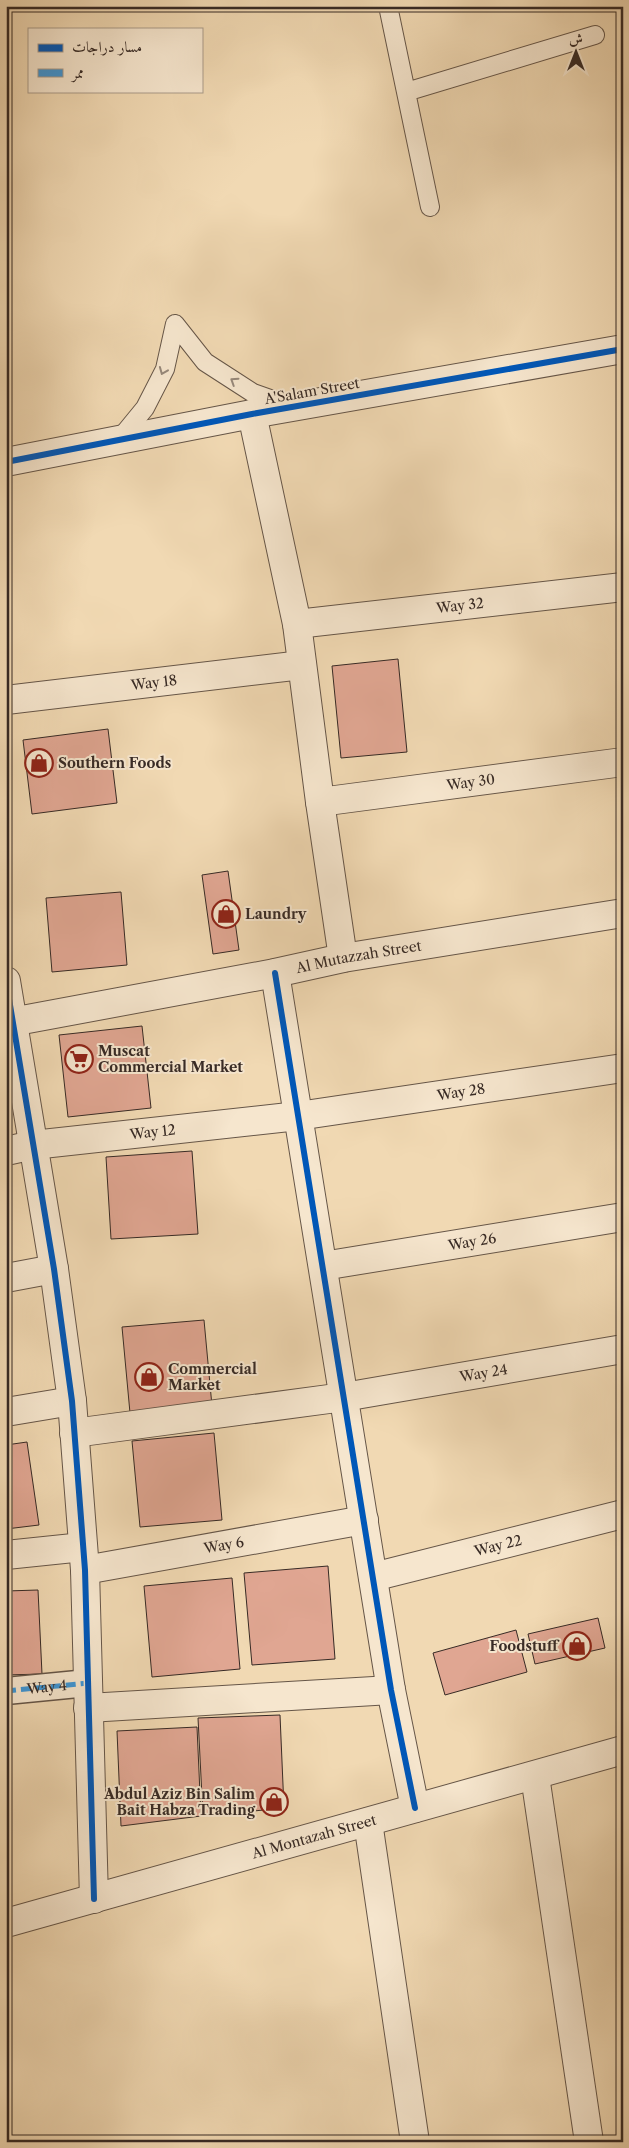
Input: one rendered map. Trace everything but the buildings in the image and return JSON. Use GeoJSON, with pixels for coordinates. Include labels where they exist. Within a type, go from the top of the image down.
{"type":"FeatureCollection","features":[{"type":"Feature","properties":{"kind":"street","name":"A'Salam Street"},"geometry":{"type":"LineString","coordinates":[[6,462],[252,414],[623,348]]}},
{"type":"Feature","properties":{"kind":"street"},"geometry":{"type":"LineString","coordinates":[[252,414],[297,624],[320,802],[343,958]]}},
{"type":"Feature","properties":{"kind":"street","name":"Way 32"},"geometry":{"type":"LineString","coordinates":[[297,624],[623,587]]}},
{"type":"Feature","properties":{"kind":"street","name":"Way 18"},"geometry":{"type":"LineString","coordinates":[[6,700],[302,665]]}},
{"type":"Feature","properties":{"kind":"street","name":"Way 30"},"geometry":{"type":"LineString","coordinates":[[320,802],[623,762]]}},
{"type":"Feature","properties":{"kind":"street","name":"Al Mutazzah Street"},"geometry":{"type":"LineString","coordinates":[[9,1022],[275,973],[343,958],[623,913]]}},
{"type":"Feature","properties":{"kind":"street"},"geometry":{"type":"LineString","coordinates":[[275,973],[373,1577],[392,1690],[415,1808]]}},
{"type":"Feature","properties":{"kind":"street"},"geometry":{"type":"LineString","coordinates":[[6,981],[9,1022],[33,1145],[54,1269],[72,1400],[84,1558],[94,1899]]}},
{"type":"Feature","properties":{"kind":"street","name":"Way 28"},"geometry":{"type":"LineString","coordinates":[[298,1116],[623,1068]]}},
{"type":"Feature","properties":{"kind":"street","name":"Way 12"},"geometry":{"type":"LineString","coordinates":[[6,1151],[33,1145],[298,1116]]}},
{"type":"Feature","properties":{"kind":"street","name":"Way 26"},"geometry":{"type":"LineString","coordinates":[[322,1266],[623,1217]]}},
{"type":"Feature","properties":{"kind":"street"},"geometry":{"type":"LineString","coordinates":[[6,1278],[54,1269]]}},
{"type":"Feature","properties":{"kind":"street","name":"Way 24"},"geometry":{"type":"LineString","coordinates":[[74,1433],[344,1398],[623,1349]]}},
{"type":"Feature","properties":{"kind":"street"},"geometry":{"type":"LineString","coordinates":[[6,1412],[72,1400]]}},
{"type":"Feature","properties":{"kind":"street","name":"Way 22"},"geometry":{"type":"LineString","coordinates":[[373,1577],[623,1514]]}},
{"type":"Feature","properties":{"kind":"street","name":"Way 6"},"geometry":{"type":"LineString","coordinates":[[6,1555],[84,1558],[364,1520]]}},
{"type":"Feature","properties":{"kind":"street"},"geometry":{"type":"LineString","coordinates":[[88,1695],[392,1690]]}},
{"type":"Feature","properties":{"kind":"street","name":"Way 4"},"geometry":{"type":"LineString","coordinates":[[6,1691],[88,1695]]}},
{"type":"Feature","properties":{"kind":"street","name":"Al Montazah Street"},"geometry":{"type":"LineString","coordinates":[[6,1923],[623,1750]]}},
{"type":"Feature","properties":{"kind":"street"},"geometry":{"type":"LineString","coordinates":[[535,1776],[588,2142]]}},
{"type":"Feature","properties":{"kind":"street"},"geometry":{"type":"LineString","coordinates":[[368,1822],[415,2142]]}},
{"type":"Feature","properties":{"kind":"lane"},"geometry":{"type":"LineString","coordinates":[[388,6],[430,207]]}},
{"type":"Feature","properties":{"kind":"lane"},"geometry":{"type":"LineString","coordinates":[[406,92],[595,35]]}},
{"type":"Feature","properties":{"kind":"lane"},"geometry":{"type":"LineString","coordinates":[[118,440],[145,408],[165,369],[175,324],[205,362],[253,393],[294,407]]}},
{"type":"Feature","properties":{"kind":"marked path"},"geometry":{"type":"LineString","coordinates":[[6,1691],[88,1683]]}},
{"type":"Feature","properties":{"kind":"cycle path"},"geometry":{"type":"LineString","coordinates":[[6,462],[252,414],[623,349]]}},
{"type":"Feature","properties":{"kind":"cycle path"},"geometry":{"type":"LineString","coordinates":[[275,973],[391,1690],[415,1808]]}},
{"type":"Feature","properties":{"kind":"cycle path"},"geometry":{"type":"LineString","coordinates":[[6,981],[54,1269],[72,1401],[85,1570],[94,1899]]}},
{"type":"Feature","properties":{"kind":"place","name":"Southern Foods"},"geometry":{"type":"Point","coordinates":[39,763]}},
{"type":"Feature","properties":{"kind":"place","name":"Laundry"},"geometry":{"type":"Point","coordinates":[226,914]}},
{"type":"Feature","properties":{"kind":"place","name":"Muscat Commercial Market"},"geometry":{"type":"Point","coordinates":[79,1059]}},
{"type":"Feature","properties":{"kind":"place","name":"Commercial Market"},"geometry":{"type":"Point","coordinates":[149,1377]}},
{"type":"Feature","properties":{"kind":"place","name":"Foodstuff"},"geometry":{"type":"Point","coordinates":[577,1646]}},
{"type":"Feature","properties":{"kind":"place","name":"Abdul Aziz Bin Salim Bait Habza Trading"},"geometry":{"type":"Point","coordinates":[274,1802]}}]}
